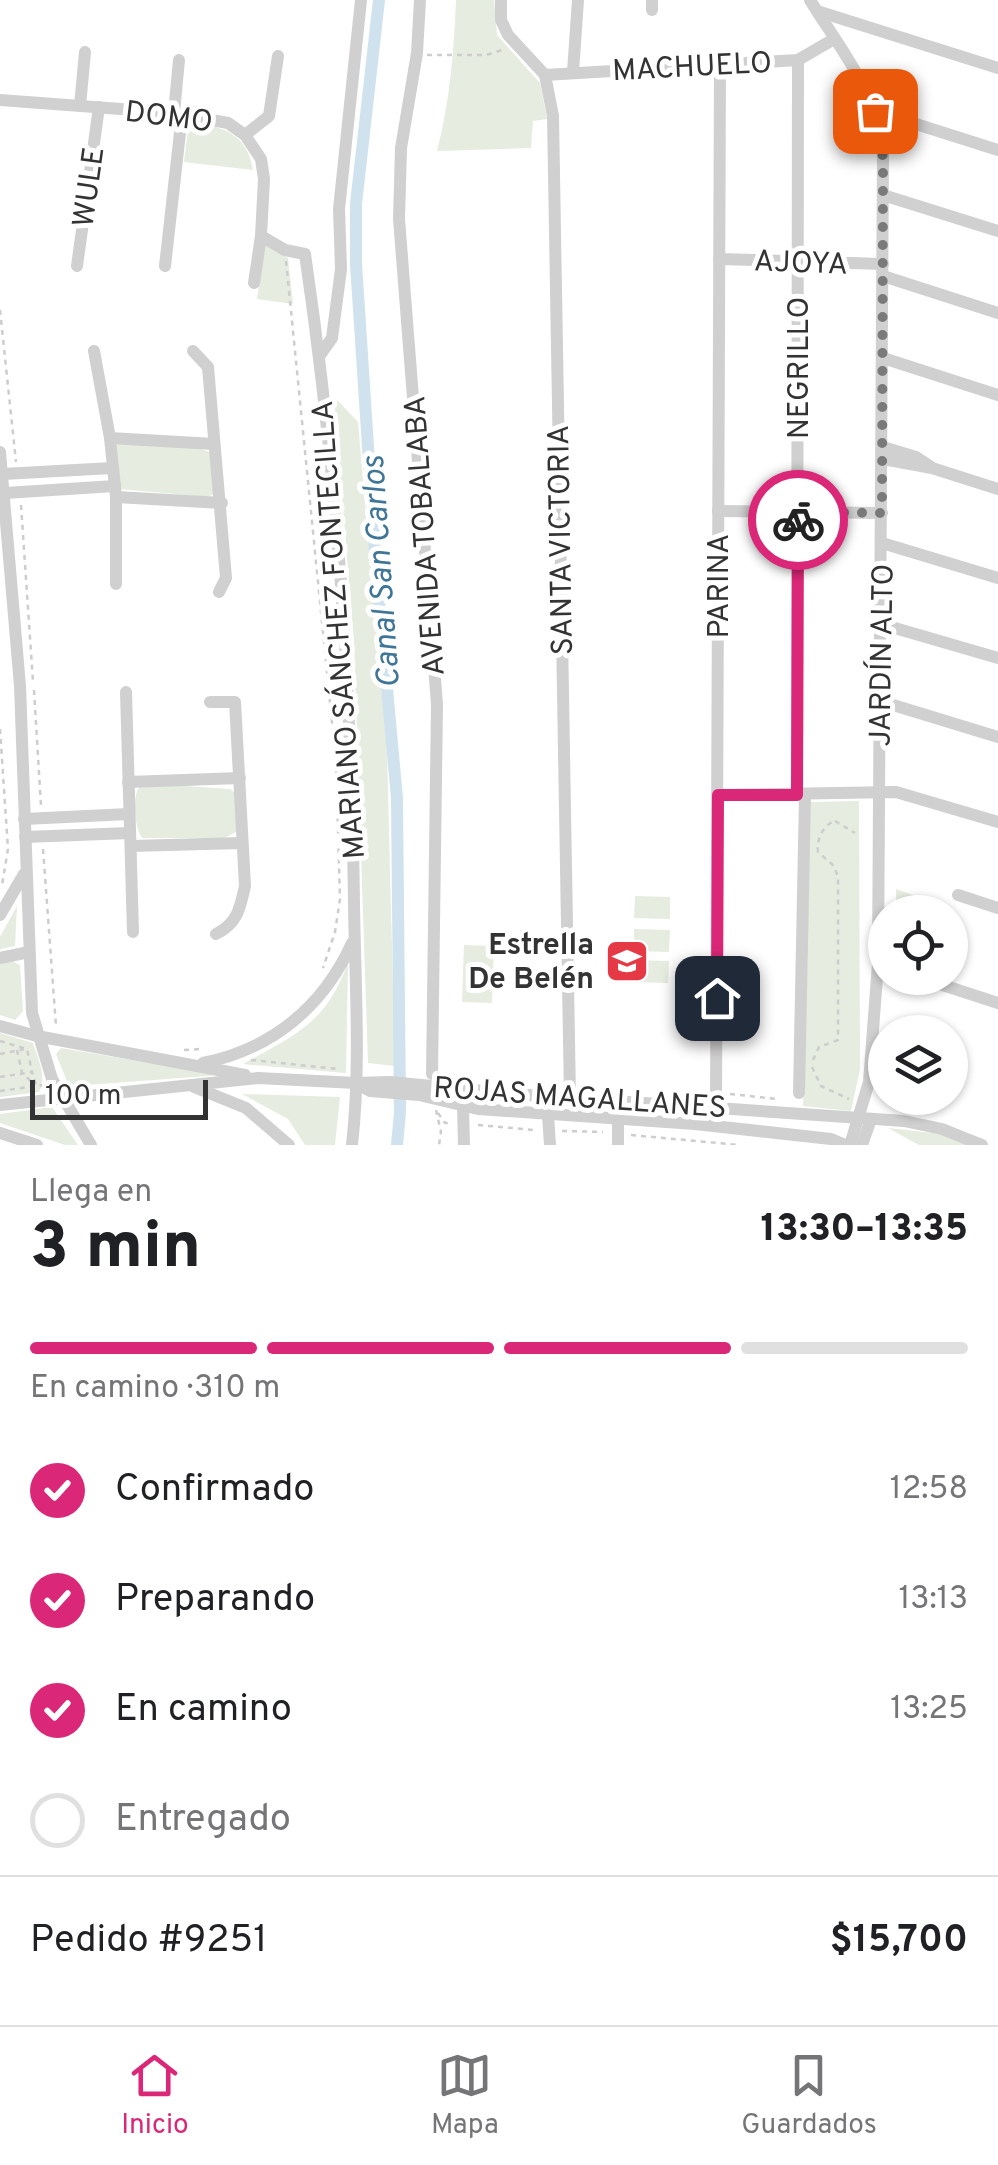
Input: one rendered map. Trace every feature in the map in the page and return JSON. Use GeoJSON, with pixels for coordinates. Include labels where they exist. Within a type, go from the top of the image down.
{"type":"FeatureCollection","features":[{"type":"Feature","properties":{"kind":"street","name":"MARIANO SÁNCHEZ FONTECILLA"},"geometry":{"type":"LineString","coordinates":[[320,355],[332,338],[341,269],[339,209],[361,0]]}},
{"type":"Feature","properties":{"kind":"street","name":"AVENIDA TOBALABA"},"geometry":{"type":"LineString","coordinates":[[420,0],[401,148],[399,219],[437,704],[432,1074]]}},
{"type":"Feature","properties":{"kind":"street"},"geometry":{"type":"LineString","coordinates":[[501,0],[501,20],[508,35],[545,75]]}},
{"type":"Feature","properties":{"kind":"street"},"geometry":{"type":"LineString","coordinates":[[573,72],[578,0]]}},
{"type":"Feature","properties":{"kind":"street"},"geometry":{"type":"LineString","coordinates":[[814,5],[998,68]]}},
{"type":"Feature","properties":{"kind":"street","name":"JARDÍN ALTO"},"geometry":{"type":"LineString","coordinates":[[814,5],[875,111],[882,138],[881,895]]}},
{"type":"Feature","properties":{"kind":"street","name":"MACHUELO"},"geometry":{"type":"LineString","coordinates":[[545,75],[798,60],[834,39]]}},
{"type":"Feature","properties":{"kind":"street","name":"WULE"},"geometry":{"type":"LineString","coordinates":[[80,106],[85,52]]}},
{"type":"Feature","properties":{"kind":"street"},"geometry":{"type":"LineString","coordinates":[[245,135],[269,116],[278,56]]}},
{"type":"Feature","properties":{"kind":"street"},"geometry":{"type":"LineString","coordinates":[[165,266],[180,60]]}},
{"type":"Feature","properties":{"kind":"street","name":"NEGRILLO"},"geometry":{"type":"LineString","coordinates":[[798,60],[799,1093]]}},
{"type":"Feature","properties":{"kind":"street","name":"PARINA"},"geometry":{"type":"LineString","coordinates":[[716,1108],[720,64]]}},
{"type":"Feature","properties":{"kind":"street","name":"SANTA VICTORIA"},"geometry":{"type":"LineString","coordinates":[[545,75],[553,136],[570,1098]]}},
{"type":"Feature","properties":{"kind":"street","name":"DOMO"},"geometry":{"type":"LineString","coordinates":[[0,100],[178,114],[218,120],[245,135],[263,169],[261,236],[254,283]]}},
{"type":"Feature","properties":{"kind":"street","name":"WULE"},"geometry":{"type":"LineString","coordinates":[[78,266],[99,107]]}},
{"type":"Feature","properties":{"kind":"street"},"geometry":{"type":"LineString","coordinates":[[875,111],[998,150]]}},
{"type":"Feature","properties":{"kind":"street"},"geometry":{"type":"LineString","coordinates":[[883,195],[998,231]]}},
{"type":"Feature","properties":{"kind":"street"},"geometry":{"type":"LineString","coordinates":[[261,236],[285,250]]}},
{"type":"Feature","properties":{"kind":"street","name":"MARIANO SÁNCHEZ FONTECILLA"},"geometry":{"type":"LineString","coordinates":[[285,250],[305,254],[320,355],[352,760],[356,1077],[352,1145]]}},
{"type":"Feature","properties":{"kind":"street","name":"AJOYA"},"geometry":{"type":"LineString","coordinates":[[719,260],[798,261],[883,270],[998,313]]}},
{"type":"Feature","properties":{"kind":"street"},"geometry":{"type":"LineString","coordinates":[[94,351],[110,438],[116,584]]}},
{"type":"Feature","properties":{"kind":"street"},"geometry":{"type":"LineString","coordinates":[[193,351],[208,367],[226,578],[218,592]]}},
{"type":"Feature","properties":{"kind":"street"},"geometry":{"type":"LineString","coordinates":[[883,358],[998,395]]}},
{"type":"Feature","properties":{"kind":"street"},"geometry":{"type":"LineString","coordinates":[[110,438],[214,444]]}},
{"type":"Feature","properties":{"kind":"street"},"geometry":{"type":"LineString","coordinates":[[0,452],[20,686],[35,1040],[61,1097],[91,1145]]}},
{"type":"Feature","properties":{"kind":"street"},"geometry":{"type":"LineString","coordinates":[[882,453],[916,458],[932,468],[998,489]]}},
{"type":"Feature","properties":{"kind":"street"},"geometry":{"type":"LineString","coordinates":[[3,474],[112,468]]}},
{"type":"Feature","properties":{"kind":"street"},"geometry":{"type":"LineString","coordinates":[[6,493],[115,492],[222,503]]}},
{"type":"Feature","properties":{"kind":"street"},"geometry":{"type":"LineString","coordinates":[[718,511],[882,513]]}},
{"type":"Feature","properties":{"kind":"street"},"geometry":{"type":"LineString","coordinates":[[882,543],[998,578]]}},
{"type":"Feature","properties":{"kind":"street"},"geometry":{"type":"LineString","coordinates":[[881,624],[998,658]]}},
{"type":"Feature","properties":{"kind":"street"},"geometry":{"type":"LineString","coordinates":[[126,692],[133,932]]}},
{"type":"Feature","properties":{"kind":"street"},"geometry":{"type":"LineString","coordinates":[[880,701],[998,737]]}},
{"type":"Feature","properties":{"kind":"street"},"geometry":{"type":"LineString","coordinates":[[210,702],[234,702],[245,886],[240,912],[230,927],[216,934]]}},
{"type":"Feature","properties":{"kind":"street"},"geometry":{"type":"LineString","coordinates":[[128,782],[240,778]]}},
{"type":"Feature","properties":{"kind":"street"},"geometry":{"type":"LineString","coordinates":[[718,795],[896,792],[998,822]]}},
{"type":"Feature","properties":{"kind":"street"},"geometry":{"type":"LineString","coordinates":[[24,819],[130,814]]}},
{"type":"Feature","properties":{"kind":"street"},"geometry":{"type":"LineString","coordinates":[[24,837],[242,843]]}},
{"type":"Feature","properties":{"kind":"street"},"geometry":{"type":"LineString","coordinates":[[0,915],[25,872]]}},
{"type":"Feature","properties":{"kind":"street"},"geometry":{"type":"LineString","coordinates":[[968,898],[998,908]]}},
{"type":"Feature","properties":{"kind":"street"},"geometry":{"type":"LineString","coordinates":[[197,1064],[228,1057],[272,1038],[304,1013],[333,977],[355,936]]}},
{"type":"Feature","properties":{"kind":"street"},"geometry":{"type":"LineString","coordinates":[[0,958],[29,952]]}},
{"type":"Feature","properties":{"kind":"street"},"geometry":{"type":"LineString","coordinates":[[968,993],[998,1003]]}},
{"type":"Feature","properties":{"kind":"street","name":"JARDÍN ALTO"},"geometry":{"type":"LineString","coordinates":[[862,1145],[878,995]]}},
{"type":"Feature","properties":{"kind":"street","name":"ROJAS MAGALLANES"},"geometry":{"type":"LineString","coordinates":[[0,1026],[35,1040],[197,1064],[258,1078]]}},
{"type":"Feature","properties":{"kind":"street","name":"ROJAS MAGALLANES"},"geometry":{"type":"LineString","coordinates":[[0,1105],[258,1078],[356,1077],[370,1091],[388,1087],[417,1092],[476,1091],[804,1114],[864,1114],[928,1125],[982,1145]]}},
{"type":"Feature","properties":{"kind":"street"},"geometry":{"type":"LineString","coordinates":[[187,1085],[246,1108],[289,1145]]}},
{"type":"Feature","properties":{"kind":"street"},"geometry":{"type":"LineString","coordinates":[[464,1145],[463,1107],[476,1091]]}},
{"type":"Feature","properties":{"kind":"street","name":"ROJAS MAGALLANES"},"geometry":{"type":"LineString","coordinates":[[417,1092],[436,1104],[696,1124],[832,1139],[848,1145]]}},
{"type":"Feature","properties":{"kind":"street"},"geometry":{"type":"LineString","coordinates":[[514,1094],[511,1104],[516,1112]]}},
{"type":"Feature","properties":{"kind":"street"},"geometry":{"type":"LineString","coordinates":[[696,1124],[716,1108]]}},
{"type":"Feature","properties":{"kind":"street","name":"ROJAS MAGALLANES"},"geometry":{"type":"LineString","coordinates":[[725,1127],[804,1114]]}},
{"type":"Feature","properties":{"kind":"street","name":"JARDÍN ALTO"},"geometry":{"type":"LineString","coordinates":[[848,1145],[864,1114]]}},
{"type":"Feature","properties":{"kind":"street"},"geometry":{"type":"LineString","coordinates":[[548,1115],[550,1138]]}},
{"type":"Feature","properties":{"kind":"street"},"geometry":{"type":"LineString","coordinates":[[613,1137],[618,1119]]}},
{"type":"Feature","properties":{"kind":"street"},"geometry":{"type":"LineString","coordinates":[[0,1132],[36,1145]]}},
{"type":"Feature","properties":{"kind":"path"},"geometry":{"type":"LineString","coordinates":[[416,53],[437,58],[453,53],[486,56],[517,43]]}},
{"type":"Feature","properties":{"kind":"path"},"geometry":{"type":"LineString","coordinates":[[285,250],[331,702],[338,808],[338,916],[331,949],[318,976]]}},
{"type":"Feature","properties":{"kind":"path"},"geometry":{"type":"LineString","coordinates":[[0,729],[8,849],[0,891]]}},
{"type":"Feature","properties":{"kind":"path"},"geometry":{"type":"LineString","coordinates":[[832,795],[833,821]]}},
{"type":"Feature","properties":{"kind":"path"},"geometry":{"type":"LineString","coordinates":[[833,821],[856,833]]}},
{"type":"Feature","properties":{"kind":"path"},"geometry":{"type":"LineString","coordinates":[[833,821],[823,830],[818,852],[834,866],[839,886],[838,1040],[819,1047],[812,1064],[816,1082],[864,1114]]}},
{"type":"Feature","properties":{"kind":"path"},"geometry":{"type":"LineString","coordinates":[[0,1054],[17,1050],[56,1030]]}},
{"type":"Feature","properties":{"kind":"path"},"geometry":{"type":"LineString","coordinates":[[0,1041],[35,1040]]}},
{"type":"Feature","properties":{"kind":"path"},"geometry":{"type":"LineString","coordinates":[[35,1040],[32,1072],[36,1086]]}},
{"type":"Feature","properties":{"kind":"path"},"geometry":{"type":"LineString","coordinates":[[183,1050],[206,1049]]}},
{"type":"Feature","properties":{"kind":"path"},"geometry":{"type":"LineString","coordinates":[[17,1050],[22,1073],[36,1086]]}},
{"type":"Feature","properties":{"kind":"path"},"geometry":{"type":"LineString","coordinates":[[228,1057],[356,1077]]}},
{"type":"Feature","properties":{"kind":"path"},"geometry":{"type":"LineString","coordinates":[[0,1077],[32,1072]]}},
{"type":"Feature","properties":{"kind":"path"},"geometry":{"type":"LineString","coordinates":[[0,1091],[36,1086]]}},
{"type":"Feature","properties":{"kind":"path"},"geometry":{"type":"LineString","coordinates":[[417,1092],[426,1105],[436,1104]]}},
{"type":"Feature","properties":{"kind":"path"},"geometry":{"type":"LineString","coordinates":[[840,1104],[841,1096]]}},
{"type":"Feature","properties":{"kind":"path"},"geometry":{"type":"LineString","coordinates":[[436,1104],[446,1123],[550,1138],[613,1137],[738,1145]]}},
{"type":"Feature","properties":{"kind":"path"},"geometry":{"type":"LineString","coordinates":[[436,1104],[439,1145]]}},
{"type":"Feature","properties":{"kind":"shaded area"},"geometry":{"type":"Polygon","coordinates":[[[456,0],[494,0],[497,35],[540,83],[547,119],[533,121],[531,148],[437,151],[451,76],[456,0]]]}},
{"type":"Feature","properties":{"kind":"shaded area"},"geometry":{"type":"Polygon","coordinates":[[[189,122],[222,129],[239,140],[253,170],[184,162],[189,122]]]}},
{"type":"Feature","properties":{"kind":"shaded area"},"geometry":{"type":"Polygon","coordinates":[[[265,244],[288,258],[293,304],[257,299],[265,244]]]}},
{"type":"Feature","properties":{"kind":"shaded area"},"geometry":{"type":"Polygon","coordinates":[[[334,397],[358,422],[387,752],[395,1066],[368,1063],[354,642],[334,397]]]}},
{"type":"Feature","properties":{"kind":"shaded area"},"geometry":{"type":"Polygon","coordinates":[[[121,441],[212,453],[216,492],[208,497],[120,489],[117,445],[121,441]]]}},
{"type":"Feature","properties":{"kind":"shaded area"},"geometry":{"type":"Polygon","coordinates":[[[142,783],[230,789],[236,794],[239,830],[225,838],[142,838],[135,810],[142,783]]]}},
{"type":"Feature","properties":{"kind":"shaded area"},"geometry":{"type":"Polygon","coordinates":[[[859,801],[860,1069],[851,1111],[803,1106],[809,802],[859,801]]]}},
{"type":"Feature","properties":{"kind":"shaded area"},"geometry":{"type":"Polygon","coordinates":[[[635,896],[670,897],[670,919],[634,918],[635,896]]]}},
{"type":"Feature","properties":{"kind":"shaded area"},"geometry":{"type":"Polygon","coordinates":[[[17,906],[15,946],[0,949],[0,937],[17,906]]]}},
{"type":"Feature","properties":{"kind":"shaded area"},"geometry":{"type":"Polygon","coordinates":[[[634,929],[670,930],[669,952],[634,951],[634,929]]]}},
{"type":"Feature","properties":{"kind":"shaded area"},"geometry":{"type":"Polygon","coordinates":[[[464,945],[494,946],[492,1003],[462,1002],[464,945]]]}},
{"type":"Feature","properties":{"kind":"shaded area"},"geometry":{"type":"Polygon","coordinates":[[[633,960],[669,961],[668,983],[633,982],[633,960]]]}},
{"type":"Feature","properties":{"kind":"shaded area"},"geometry":{"type":"Polygon","coordinates":[[[12,961],[20,965],[23,1011],[15,1020],[0,1015],[0,964],[12,961]]]}},
{"type":"Feature","properties":{"kind":"shaded area"},"geometry":{"type":"Polygon","coordinates":[[[348,963],[346,1073],[243,1064],[294,1035],[319,1014],[348,963]]]}},
{"type":"Feature","properties":{"kind":"shaded area"},"geometry":{"type":"Polygon","coordinates":[[[0,1033],[33,1043],[42,1074],[39,1092],[0,1097],[0,1033]]]}},
{"type":"Feature","properties":{"kind":"shaded area"},"geometry":{"type":"Polygon","coordinates":[[[61,1048],[220,1075],[73,1086],[68,1084],[56,1054],[61,1048]]]}},
{"type":"Feature","properties":{"kind":"shaded area"},"geometry":{"type":"Polygon","coordinates":[[[242,1094],[340,1097],[335,1145],[305,1145],[288,1119],[242,1094]]]}},
{"type":"Feature","properties":{"kind":"shaded area"},"geometry":{"type":"Polygon","coordinates":[[[52,1107],[78,1145],[65,1145],[0,1123],[0,1114],[52,1107]]]}},
{"type":"Feature","properties":{"kind":"shaded area"},"geometry":{"type":"Polygon","coordinates":[[[888,1128],[941,1134],[968,1145],[919,1145],[888,1128]]]}},
{"type":"Feature","properties":{"kind":"waterway","name":"Canal San Carlos"},"geometry":{"type":"LineString","coordinates":[[379,0],[356,204],[356,264],[376,568],[397,798],[400,1112],[397,1145]]}},
{"type":"Feature","properties":{"kind":"way so far"},"geometry":{"type":"LineString","coordinates":[[798,520],[798,512],[882,513],[883,168],[882,138],[875,111]]}},
{"type":"Feature","properties":{"kind":"place","name":"Estrella De Belén"},"geometry":{"type":"Point","coordinates":[627,961]}},
{"type":"Feature","properties":{"kind":"route"},"geometry":{"type":"LineString","coordinates":[[717,998],[718,795],[797,795],[798,520]]}}]}
